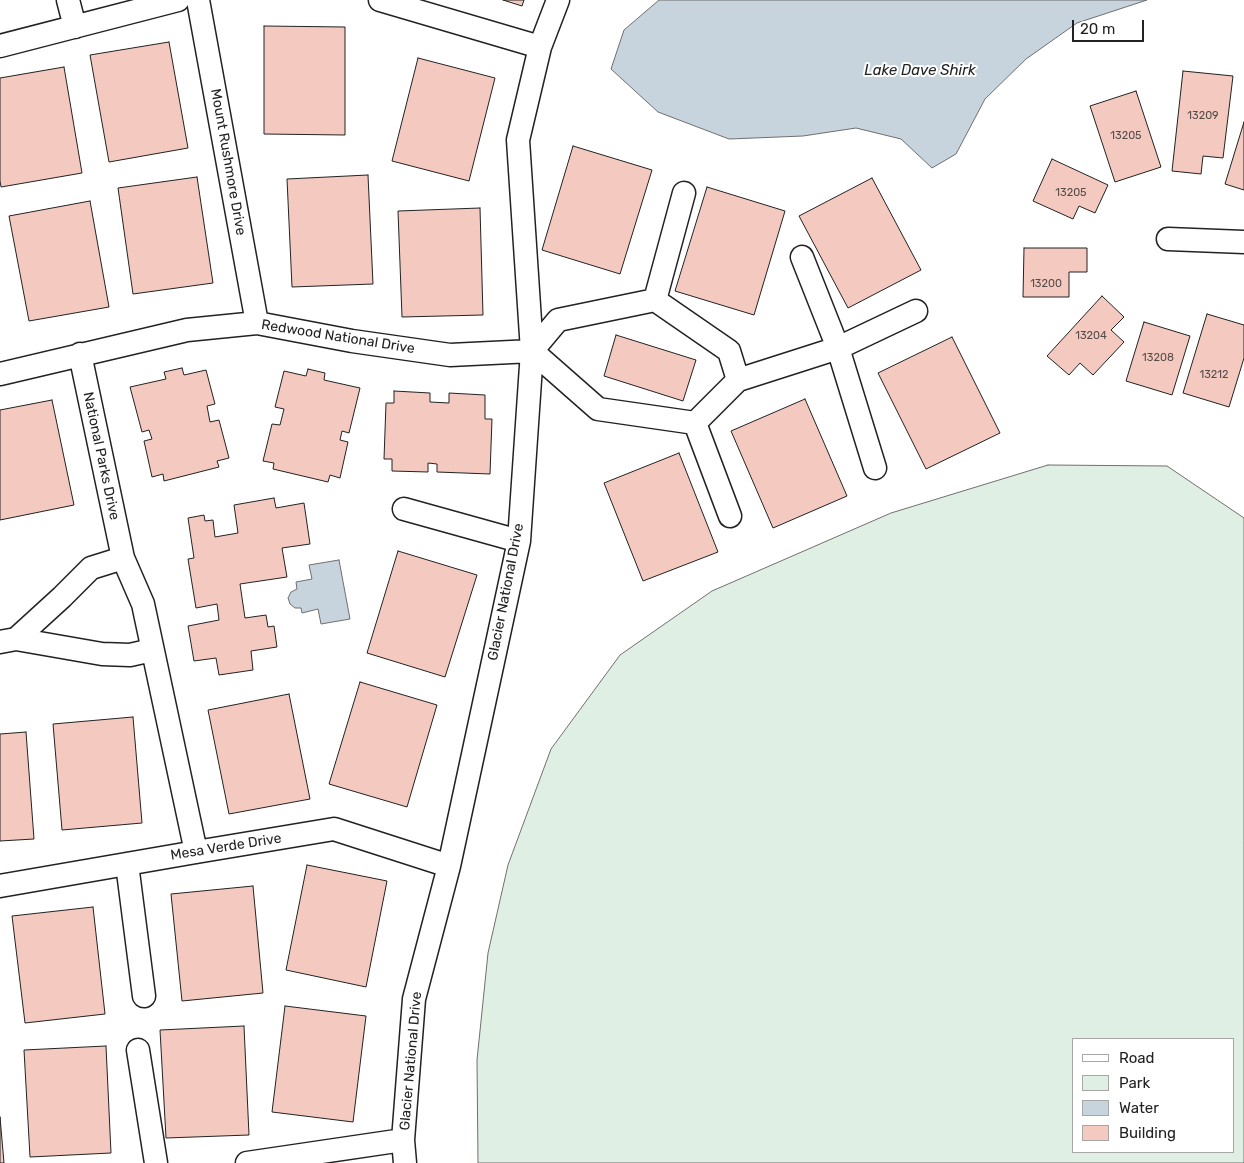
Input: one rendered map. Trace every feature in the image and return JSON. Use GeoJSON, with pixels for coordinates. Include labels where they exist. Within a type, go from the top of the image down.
{"type":"FeatureCollection","features":[{"type":"Feature","properties":{"kind":"street"},"geometry":{"type":"LineString","coordinates":[[68,0],[76,27]]}},
{"type":"Feature","properties":{"kind":"street"},"geometry":{"type":"LineString","coordinates":[[0,46],[178,0]]}},
{"type":"Feature","properties":{"kind":"street","name":"Mount Rushmore Drive"},"geometry":{"type":"LineString","coordinates":[[198,0],[257,323]]}},
{"type":"Feature","properties":{"kind":"street"},"geometry":{"type":"LineString","coordinates":[[380,0],[540,47]]}},
{"type":"Feature","properties":{"kind":"street","name":"Glacier National Drive"},"geometry":{"type":"LineString","coordinates":[[247,1163],[403,1140],[414,999],[449,866],[519,541],[532,351],[518,140],[540,47],[558,0]]}},
{"type":"Feature","properties":{"kind":"street"},"geometry":{"type":"LineString","coordinates":[[655,300],[684,193]]}},
{"type":"Feature","properties":{"kind":"street"},"geometry":{"type":"LineString","coordinates":[[1168,239],[1244,242]]}},
{"type":"Feature","properties":{"kind":"street"},"geometry":{"type":"LineString","coordinates":[[802,257],[838,348],[875,468]]}},
{"type":"Feature","properties":{"kind":"street"},"geometry":{"type":"LineString","coordinates":[[695,423],[598,409],[532,351],[558,320],[655,300],[729,352],[738,380]]}},
{"type":"Feature","properties":{"kind":"street"},"geometry":{"type":"LineString","coordinates":[[695,423],[738,380],[838,348],[916,311]]}},
{"type":"Feature","properties":{"kind":"street","name":"Redwood National Drive"},"geometry":{"type":"LineString","coordinates":[[1,367],[80,354],[187,330],[257,323],[352,341],[450,355],[532,351]]}},
{"type":"Feature","properties":{"kind":"street","name":"National Parks Drive"},"geometry":{"type":"LineString","coordinates":[[80,354],[123,558],[143,604],[196,852]]}},
{"type":"Feature","properties":{"kind":"street"},"geometry":{"type":"LineString","coordinates":[[695,423],[730,516]]}},
{"type":"Feature","properties":{"kind":"street"},"geometry":{"type":"LineString","coordinates":[[404,509],[519,541]]}},
{"type":"Feature","properties":{"kind":"street"},"geometry":{"type":"LineString","coordinates":[[8,640],[62,597],[91,568],[123,558]]}},
{"type":"Feature","properties":{"kind":"street"},"geometry":{"type":"LineString","coordinates":[[8,640],[102,654],[130,656],[152,650]]}},
{"type":"Feature","properties":{"kind":"street","name":"Mesa Verde Drive"},"geometry":{"type":"LineString","coordinates":[[0,886],[334,830],[449,866]]}},
{"type":"Feature","properties":{"kind":"street"},"geometry":{"type":"LineString","coordinates":[[127,864],[144,996]]}},
{"type":"Feature","properties":{"kind":"street"},"geometry":{"type":"LineString","coordinates":[[138,1050],[156,1163]]}},
{"type":"Feature","properties":{"kind":"street"},"geometry":{"type":"LineString","coordinates":[[403,1140],[405,1163]]}},
{"type":"Feature","properties":{"kind":"green space"},"geometry":{"type":"Polygon","coordinates":[[[1048,465],[1167,466],[1244,518],[1244,1163],[478,1163],[477,1060],[488,953],[508,865],[551,749],[620,655],[712,591],[891,513],[1048,465]]]}},
{"type":"Feature","properties":{"kind":"water","name":"Lake Dave Shirk"},"geometry":{"type":"Polygon","coordinates":[[[659,0],[1147,0],[1077,23],[1026,59],[985,99],[956,154],[932,168],[901,139],[856,128],[803,136],[729,139],[658,112],[611,69],[624,30],[659,0]]]}},
{"type":"Feature","properties":{"kind":"water"},"geometry":{"type":"Polygon","coordinates":[[[339,560],[350,619],[321,624],[318,609],[302,613],[301,608],[295,608],[290,604],[288,598],[291,592],[297,589],[296,582],[312,579],[309,565],[339,560]]]}},
{"type":"Feature","properties":{"kind":"building"},"geometry":{"type":"Polygon","coordinates":[[[503,0],[524,0],[522,6],[503,0]]]}},
{"type":"Feature","properties":{"kind":"building"},"geometry":{"type":"Polygon","coordinates":[[[264,26],[345,27],[345,135],[264,134],[264,26]]]}},
{"type":"Feature","properties":{"kind":"building"},"geometry":{"type":"Polygon","coordinates":[[[169,42],[188,148],[109,162],[90,55],[169,42]]]}},
{"type":"Feature","properties":{"kind":"building"},"geometry":{"type":"Polygon","coordinates":[[[418,58],[495,78],[469,181],[392,161],[418,58]]]}},
{"type":"Feature","properties":{"kind":"building"},"geometry":{"type":"Polygon","coordinates":[[[64,67],[82,173],[1,187],[0,78],[64,67]]]}},
{"type":"Feature","properties":{"kind":"building"},"geometry":{"type":"Polygon","coordinates":[[[1183,71],[1233,76],[1223,158],[1203,156],[1201,174],[1172,171],[1183,71]]]}},
{"type":"Feature","properties":{"kind":"building"},"geometry":{"type":"Polygon","coordinates":[[[1136,91],[1161,167],[1115,182],[1090,106],[1136,91]]]}},
{"type":"Feature","properties":{"kind":"building"},"geometry":{"type":"Polygon","coordinates":[[[1244,122],[1244,190],[1225,184],[1244,122]]]}},
{"type":"Feature","properties":{"kind":"building"},"geometry":{"type":"Polygon","coordinates":[[[573,146],[652,170],[620,274],[542,250],[573,146]]]}},
{"type":"Feature","properties":{"kind":"building"},"geometry":{"type":"Polygon","coordinates":[[[1052,159],[1108,185],[1095,213],[1079,206],[1073,219],[1033,201],[1052,159]]]}},
{"type":"Feature","properties":{"kind":"building"},"geometry":{"type":"Polygon","coordinates":[[[368,175],[373,284],[292,287],[287,179],[368,175]]]}},
{"type":"Feature","properties":{"kind":"building"},"geometry":{"type":"Polygon","coordinates":[[[197,177],[213,283],[133,294],[118,188],[197,177]]]}},
{"type":"Feature","properties":{"kind":"building"},"geometry":{"type":"Polygon","coordinates":[[[872,178],[921,270],[848,308],[799,216],[872,178]]]}},
{"type":"Feature","properties":{"kind":"building"},"geometry":{"type":"Polygon","coordinates":[[[707,187],[785,211],[754,315],[675,291],[707,187]]]}},
{"type":"Feature","properties":{"kind":"building"},"geometry":{"type":"Polygon","coordinates":[[[90,201],[109,307],[29,321],[9,216],[90,201]]]}},
{"type":"Feature","properties":{"kind":"building"},"geometry":{"type":"Polygon","coordinates":[[[480,208],[483,315],[402,317],[398,211],[480,208]]]}},
{"type":"Feature","properties":{"kind":"building"},"geometry":{"type":"Polygon","coordinates":[[[1024,248],[1087,248],[1087,272],[1069,272],[1069,297],[1023,297],[1024,248]]]}},
{"type":"Feature","properties":{"kind":"building"},"geometry":{"type":"Polygon","coordinates":[[[1102,296],[1124,317],[1111,330],[1124,342],[1093,375],[1080,363],[1069,375],[1047,356],[1102,296]]]}},
{"type":"Feature","properties":{"kind":"building"},"geometry":{"type":"Polygon","coordinates":[[[1207,314],[1244,325],[1244,358],[1229,407],[1183,393],[1207,314]]]}},
{"type":"Feature","properties":{"kind":"building"},"geometry":{"type":"Polygon","coordinates":[[[1144,322],[1190,336],[1172,395],[1126,381],[1144,322]]]}},
{"type":"Feature","properties":{"kind":"building"},"geometry":{"type":"Polygon","coordinates":[[[616,335],[696,360],[683,401],[604,376],[616,335]]]}},
{"type":"Feature","properties":{"kind":"building"},"geometry":{"type":"Polygon","coordinates":[[[952,337],[1000,433],[926,469],[878,373],[952,337]]]}},
{"type":"Feature","properties":{"kind":"building"},"geometry":{"type":"Polygon","coordinates":[[[182,368],[184,375],[206,370],[215,404],[207,406],[210,422],[219,420],[229,458],[217,461],[219,467],[164,481],[163,474],[152,477],[144,441],[152,439],[149,430],[142,432],[130,387],[166,379],[164,372],[182,368]]]}},
{"type":"Feature","properties":{"kind":"building"},"geometry":{"type":"Polygon","coordinates":[[[308,369],[325,373],[324,380],[360,388],[349,433],[342,431],[340,440],[348,442],[340,478],[330,475],[328,482],[273,469],[274,463],[263,461],[272,424],[280,425],[284,409],[275,407],[284,371],[306,376],[308,369]]]}},
{"type":"Feature","properties":{"kind":"building"},"geometry":{"type":"Polygon","coordinates":[[[394,391],[430,393],[430,402],[449,403],[449,393],[485,395],[485,419],[492,419],[490,474],[437,472],[437,464],[428,463],[428,472],[392,471],[392,459],[384,459],[386,403],[394,403],[394,391]]]}},
{"type":"Feature","properties":{"kind":"building"},"geometry":{"type":"Polygon","coordinates":[[[805,399],[847,496],[773,528],[731,431],[805,399]]]}},
{"type":"Feature","properties":{"kind":"building"},"geometry":{"type":"Polygon","coordinates":[[[52,400],[74,505],[0,520],[0,410],[52,400]]]}},
{"type":"Feature","properties":{"kind":"building"},"geometry":{"type":"Polygon","coordinates":[[[679,453],[718,552],[643,581],[604,483],[679,453]]]}},
{"type":"Feature","properties":{"kind":"building"},"geometry":{"type":"Polygon","coordinates":[[[274,498],[276,508],[304,503],[310,544],[282,548],[287,577],[240,584],[245,618],[266,615],[268,627],[274,626],[277,647],[251,651],[253,670],[219,675],[216,658],[194,661],[188,626],[219,620],[217,604],[196,608],[188,559],[194,558],[188,518],[204,515],[205,521],[213,520],[215,537],[238,533],[234,505],[274,498]]]}},
{"type":"Feature","properties":{"kind":"building"},"geometry":{"type":"Polygon","coordinates":[[[398,551],[477,575],[445,677],[367,653],[398,551]]]}},
{"type":"Feature","properties":{"kind":"building"},"geometry":{"type":"Polygon","coordinates":[[[360,682],[437,705],[407,807],[329,784],[360,682]]]}},
{"type":"Feature","properties":{"kind":"building"},"geometry":{"type":"Polygon","coordinates":[[[289,694],[310,799],[229,814],[208,710],[289,694]]]}},
{"type":"Feature","properties":{"kind":"building"},"geometry":{"type":"Polygon","coordinates":[[[133,717],[142,823],[62,830],[53,724],[133,717]]]}},
{"type":"Feature","properties":{"kind":"building"},"geometry":{"type":"Polygon","coordinates":[[[26,732],[34,839],[0,841],[0,734],[26,732]]]}},
{"type":"Feature","properties":{"kind":"building"},"geometry":{"type":"Polygon","coordinates":[[[307,865],[387,881],[366,987],[286,970],[307,865]]]}},
{"type":"Feature","properties":{"kind":"building"},"geometry":{"type":"Polygon","coordinates":[[[253,886],[263,993],[182,1001],[171,894],[253,886]]]}},
{"type":"Feature","properties":{"kind":"building"},"geometry":{"type":"Polygon","coordinates":[[[93,907],[105,1014],[25,1023],[12,916],[93,907]]]}},
{"type":"Feature","properties":{"kind":"building"},"geometry":{"type":"Polygon","coordinates":[[[285,1006],[366,1016],[353,1122],[272,1112],[285,1006]]]}},
{"type":"Feature","properties":{"kind":"building"},"geometry":{"type":"Polygon","coordinates":[[[244,1026],[249,1135],[166,1138],[160,1030],[244,1026]]]}},
{"type":"Feature","properties":{"kind":"building"},"geometry":{"type":"Polygon","coordinates":[[[106,1046],[111,1153],[30,1157],[24,1050],[106,1046]]]}},
{"type":"Feature","properties":{"kind":"building"},"geometry":{"type":"Polygon","coordinates":[[[0,1117],[4,1163],[0,1163],[0,1117]]]}}]}
